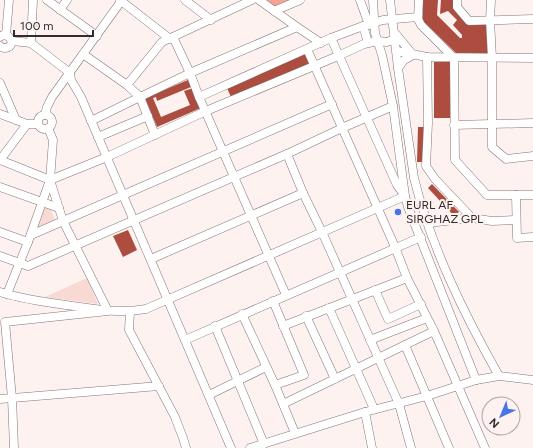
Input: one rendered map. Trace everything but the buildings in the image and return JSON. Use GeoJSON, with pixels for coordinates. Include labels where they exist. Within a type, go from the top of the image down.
{"type":"FeatureCollection","features":[{"type":"Feature","properties":{"kind":"street"},"geometry":{"type":"LineString","coordinates":[[0,46],[7,48],[11,46],[6,38],[9,0]]}},
{"type":"Feature","properties":{"kind":"street"},"geometry":{"type":"LineString","coordinates":[[31,43],[33,0]]}},
{"type":"Feature","properties":{"kind":"street"},"geometry":{"type":"LineString","coordinates":[[46,0],[97,36]]}},
{"type":"Feature","properties":{"kind":"street"},"geometry":{"type":"LineString","coordinates":[[60,10],[67,0]]}},
{"type":"Feature","properties":{"kind":"street"},"geometry":{"type":"LineString","coordinates":[[38,124],[39,117],[45,114],[52,97],[97,36],[121,0],[171,38],[190,73],[199,97],[286,295]]}},
{"type":"Feature","properties":{"kind":"street"},"geometry":{"type":"LineString","coordinates":[[185,0],[211,20]]}},
{"type":"Feature","properties":{"kind":"street"},"geometry":{"type":"LineString","coordinates":[[127,85],[162,42],[252,0]]}},
{"type":"Feature","properties":{"kind":"street"},"geometry":{"type":"LineString","coordinates":[[259,0],[321,43]]}},
{"type":"Feature","properties":{"kind":"street"},"geometry":{"type":"LineString","coordinates":[[274,11],[300,0]]}},
{"type":"Feature","properties":{"kind":"street"},"geometry":{"type":"LineString","coordinates":[[360,0],[369,25],[375,33],[382,55],[393,106],[405,196],[476,380]]}},
{"type":"Feature","properties":{"kind":"street"},"geometry":{"type":"LineString","coordinates":[[368,42],[373,0]]}},
{"type":"Feature","properties":{"kind":"street"},"geometry":{"type":"LineString","coordinates":[[419,0],[418,17],[422,27],[454,58],[454,160],[486,196],[533,195]]}},
{"type":"Feature","properties":{"kind":"street"},"geometry":{"type":"LineString","coordinates":[[457,0],[457,7],[469,21],[533,19]]}},
{"type":"Feature","properties":{"kind":"street"},"geometry":{"type":"LineString","coordinates":[[491,0],[492,147],[506,159],[533,156]]}},
{"type":"Feature","properties":{"kind":"street"},"geometry":{"type":"LineString","coordinates":[[390,1],[394,9],[405,17]]}},
{"type":"Feature","properties":{"kind":"street"},"geometry":{"type":"LineString","coordinates":[[390,1],[414,178],[428,223],[445,268],[499,376]]}},
{"type":"Feature","properties":{"kind":"street"},"geometry":{"type":"LineString","coordinates":[[27,124],[0,160],[50,180],[107,157],[206,111],[368,42],[387,42],[395,35],[399,24],[405,17]]}},
{"type":"Feature","properties":{"kind":"street"},"geometry":{"type":"LineString","coordinates":[[199,97],[331,38],[392,19],[418,17]]}},
{"type":"Feature","properties":{"kind":"street"},"geometry":{"type":"LineString","coordinates":[[92,121],[190,73],[297,27]]}},
{"type":"Feature","properties":{"kind":"street"},"geometry":{"type":"LineString","coordinates":[[395,35],[413,55]]}},
{"type":"Feature","properties":{"kind":"street"},"geometry":{"type":"LineString","coordinates":[[6,38],[31,43],[70,73],[71,80],[92,121],[231,448]]}},
{"type":"Feature","properties":{"kind":"street"},"geometry":{"type":"LineString","coordinates":[[331,38],[396,185],[405,196]]}},
{"type":"Feature","properties":{"kind":"street"},"geometry":{"type":"LineString","coordinates":[[307,49],[396,247],[407,278],[434,331],[485,448]]}},
{"type":"Feature","properties":{"kind":"street"},"geometry":{"type":"LineString","coordinates":[[396,51],[427,57],[533,58]]}},
{"type":"Feature","properties":{"kind":"street"},"geometry":{"type":"LineString","coordinates":[[83,54],[127,85],[140,97],[155,135]]}},
{"type":"Feature","properties":{"kind":"street"},"geometry":{"type":"LineString","coordinates":[[398,68],[404,60],[413,55]]}},
{"type":"Feature","properties":{"kind":"street"},"geometry":{"type":"LineString","coordinates":[[427,57],[428,123],[426,166],[435,179],[472,218]]}},
{"type":"Feature","properties":{"kind":"street"},"geometry":{"type":"LineString","coordinates":[[0,83],[16,120]]}},
{"type":"Feature","properties":{"kind":"street"},"geometry":{"type":"LineString","coordinates":[[0,232],[30,239],[63,221],[332,104]]}},
{"type":"Feature","properties":{"kind":"street"},"geometry":{"type":"LineString","coordinates":[[0,256],[28,266],[287,154],[393,106]]}},
{"type":"Feature","properties":{"kind":"street"},"geometry":{"type":"LineString","coordinates":[[0,114],[27,124],[38,124],[41,128],[48,128]]}},
{"type":"Feature","properties":{"kind":"street"},"geometry":{"type":"LineString","coordinates":[[45,114],[50,116],[52,120],[51,125],[48,128]]}},
{"type":"Feature","properties":{"kind":"street"},"geometry":{"type":"LineString","coordinates":[[98,137],[148,116]]}},
{"type":"Feature","properties":{"kind":"street"},"geometry":{"type":"LineString","coordinates":[[454,125],[533,123]]}},
{"type":"Feature","properties":{"kind":"street"},"geometry":{"type":"LineString","coordinates":[[48,128],[53,140],[50,180],[20,264],[3,293],[37,301],[108,312]]}},
{"type":"Feature","properties":{"kind":"street"},"geometry":{"type":"LineString","coordinates":[[287,154],[303,193],[399,404],[411,448]]}},
{"type":"Feature","properties":{"kind":"street"},"geometry":{"type":"LineString","coordinates":[[50,180],[63,221],[108,312]]}},
{"type":"Feature","properties":{"kind":"street"},"geometry":{"type":"LineString","coordinates":[[0,187],[59,208]]}},
{"type":"Feature","properties":{"kind":"street"},"geometry":{"type":"LineString","coordinates":[[150,259],[303,193]]}},
{"type":"Feature","properties":{"kind":"street"},"geometry":{"type":"LineString","coordinates":[[516,195],[517,238],[533,237]]}},
{"type":"Feature","properties":{"kind":"street"},"geometry":{"type":"LineString","coordinates":[[14,448],[12,398],[5,322],[108,312],[130,312],[146,309],[405,196]]}},
{"type":"Feature","properties":{"kind":"street"},"geometry":{"type":"LineString","coordinates":[[428,223],[472,218],[492,221],[516,220]]}},
{"type":"Feature","properties":{"kind":"street"},"geometry":{"type":"LineString","coordinates":[[185,340],[421,237]]}},
{"type":"Feature","properties":{"kind":"street"},"geometry":{"type":"LineString","coordinates":[[282,326],[407,278]]}},
{"type":"Feature","properties":{"kind":"street"},"geometry":{"type":"LineString","coordinates":[[375,290],[388,319],[421,304]]}},
{"type":"Feature","properties":{"kind":"street"},"geometry":{"type":"LineString","coordinates":[[273,301],[282,326],[304,375],[275,385]]}},
{"type":"Feature","properties":{"kind":"street"},"geometry":{"type":"LineString","coordinates":[[329,308],[374,409]]}},
{"type":"Feature","properties":{"kind":"street"},"geometry":{"type":"LineString","coordinates":[[130,312],[129,330],[175,417],[186,448]]}},
{"type":"Feature","properties":{"kind":"street"},"geometry":{"type":"LineString","coordinates":[[242,314],[275,385],[295,433]]}},
{"type":"Feature","properties":{"kind":"street"},"geometry":{"type":"LineString","coordinates":[[306,316],[335,379]]}},
{"type":"Feature","properties":{"kind":"street"},"geometry":{"type":"LineString","coordinates":[[370,340],[427,318]]}},
{"type":"Feature","properties":{"kind":"street"},"geometry":{"type":"LineString","coordinates":[[215,326],[264,444]]}},
{"type":"Feature","properties":{"kind":"street"},"geometry":{"type":"LineString","coordinates":[[283,404],[434,331]]}},
{"type":"Feature","properties":{"kind":"street"},"geometry":{"type":"LineString","coordinates":[[405,345],[449,448]]}},
{"type":"Feature","properties":{"kind":"street"},"geometry":{"type":"LineString","coordinates":[[209,395],[266,367]]}},
{"type":"Feature","properties":{"kind":"street"},"geometry":{"type":"LineString","coordinates":[[250,448],[374,409],[399,404],[476,380],[499,376],[533,380]]}},
{"type":"Feature","properties":{"kind":"street"},"geometry":{"type":"LineString","coordinates":[[0,399],[159,386]]}},
{"type":"Feature","properties":{"kind":"street"},"geometry":{"type":"LineString","coordinates":[[365,412],[372,448]]}},
{"type":"Feature","properties":{"kind":"shaded area"},"geometry":{"type":"Polygon","coordinates":[[[265,0],[290,0],[274,7],[265,0]]]}},
{"type":"Feature","properties":{"kind":"shaded area"},"geometry":{"type":"Polygon","coordinates":[[[44,206],[50,208],[55,220],[37,227],[44,206]]]}},
{"type":"Feature","properties":{"kind":"shaded area"},"geometry":{"type":"Polygon","coordinates":[[[87,278],[98,304],[45,297],[87,278]]]}},
{"type":"Feature","properties":{"kind":"place","name":"EURL AF SIRGHAZ GPL"},"geometry":{"type":"Point","coordinates":[398,212]}}]}
